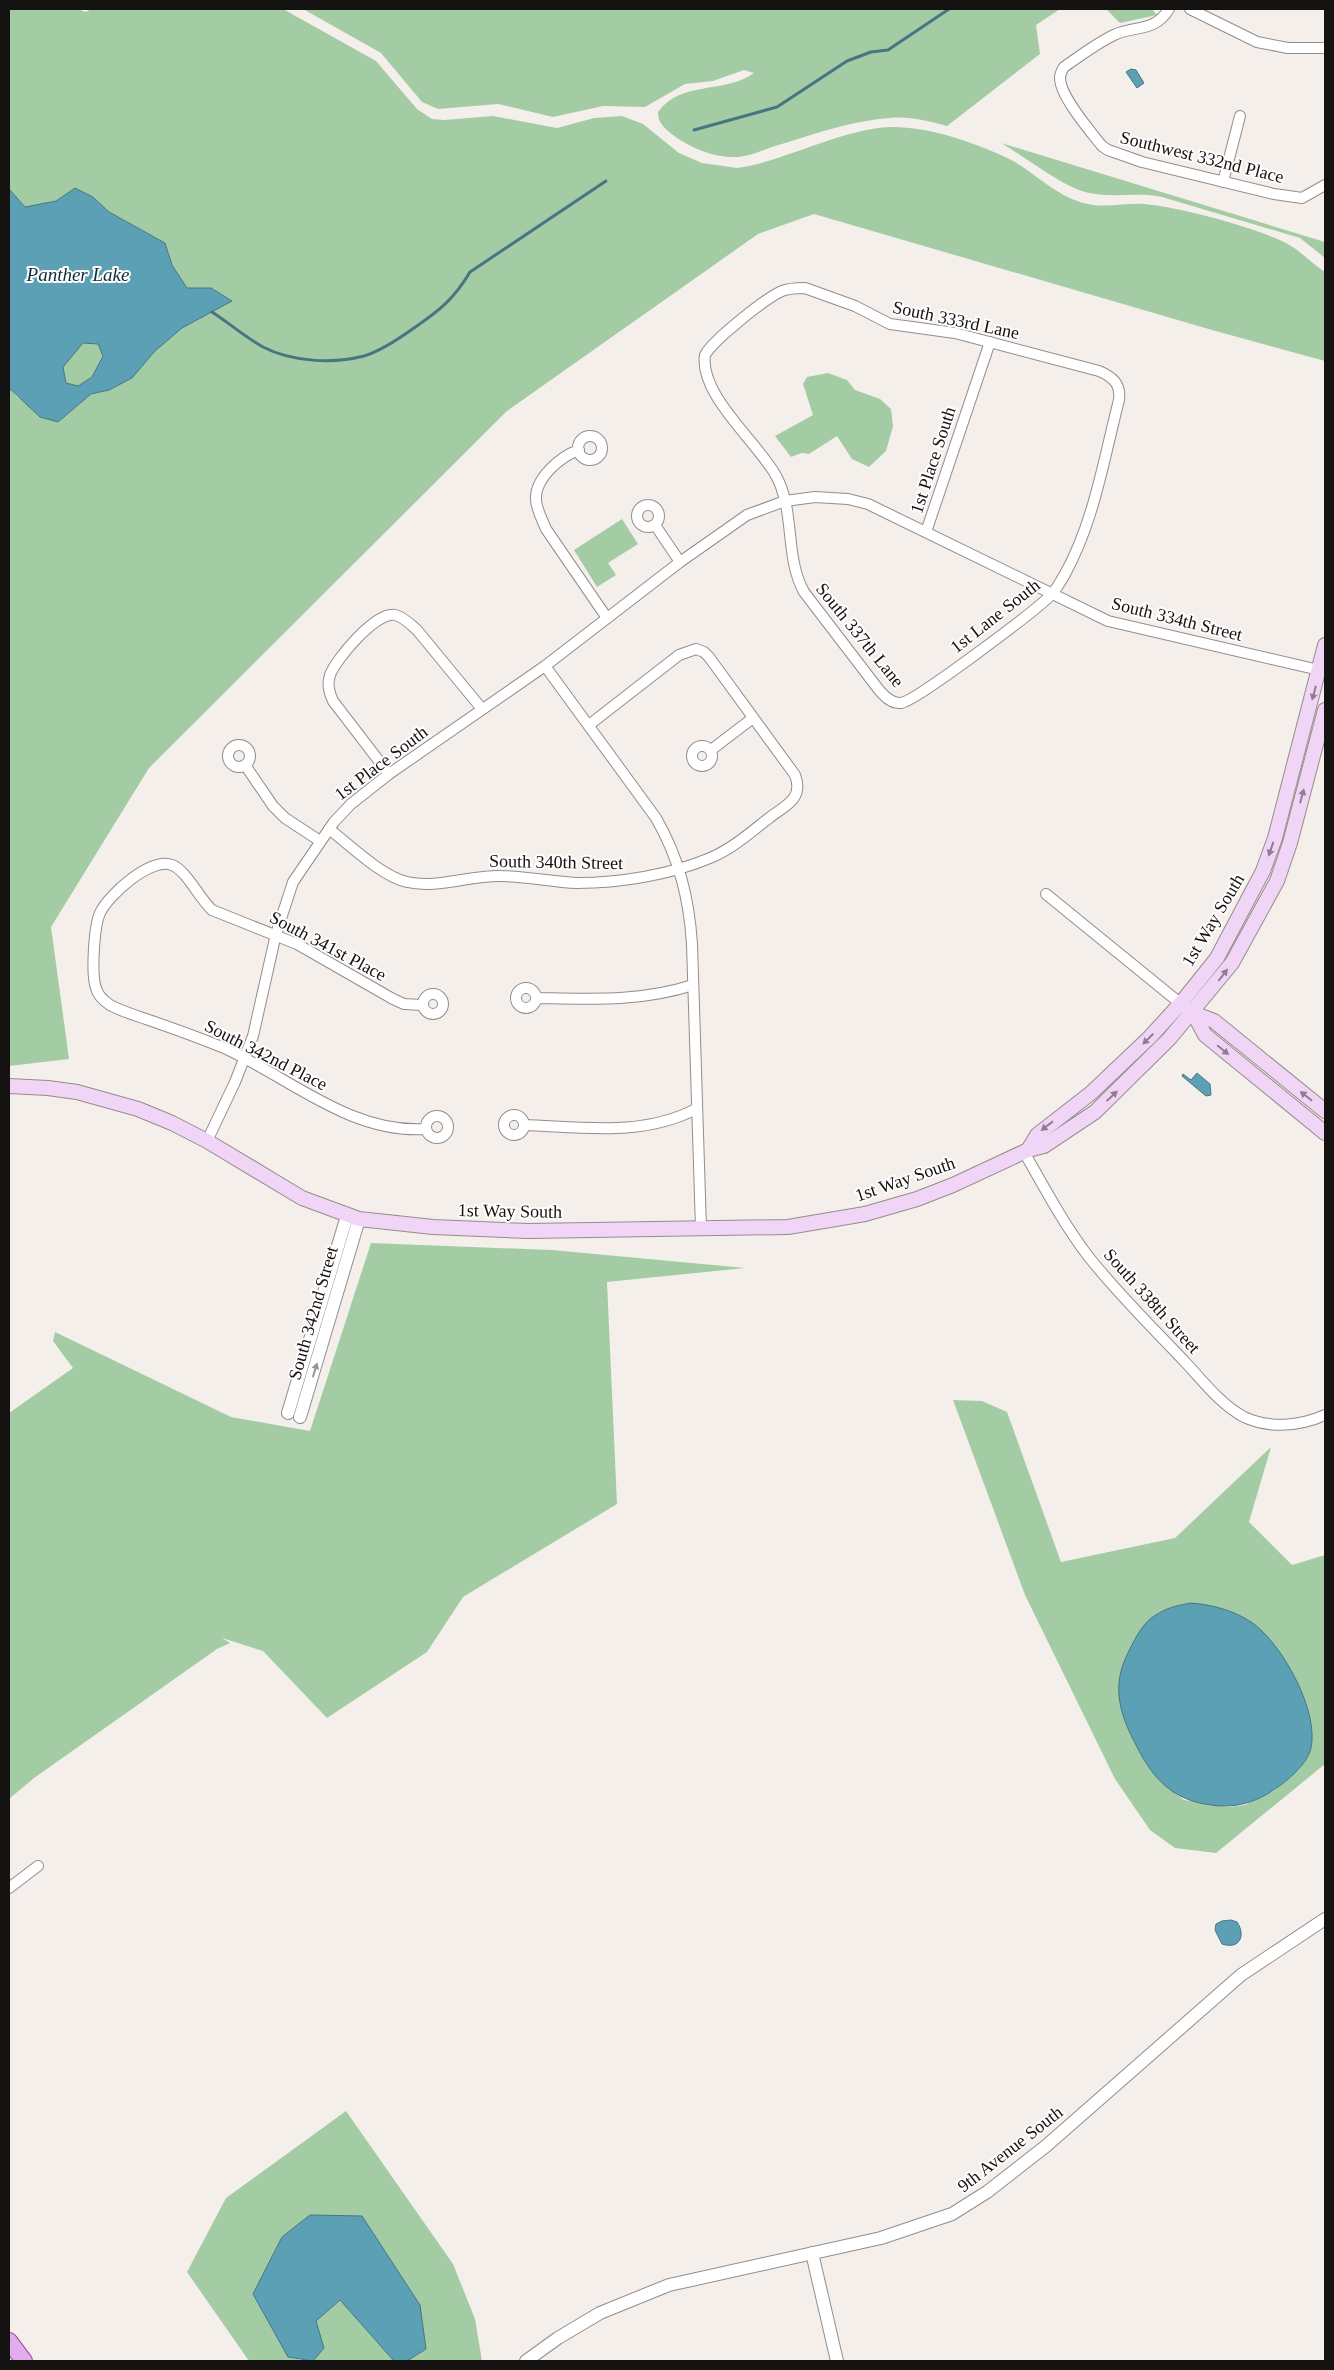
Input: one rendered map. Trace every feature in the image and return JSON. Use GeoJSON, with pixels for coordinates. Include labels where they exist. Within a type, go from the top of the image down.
{"type":"FeatureCollection","features":[{"type":"Feature","properties":{"kind":"main road","name":"1st Way South"},"geometry":{"type":"LineString","coordinates":[[1026,1151],[1036,1135],[1091,1093],[1143,1043],[1181,1003],[1217,958],[1263,871],[1275,838],[1325,645]]}},
{"type":"Feature","properties":{"kind":"main road","name":"1st Way South"},"geometry":{"type":"LineString","coordinates":[[9,1086],[48,1088],[110,1100],[172,1123],[207,1141],[302,1198],[353,1218],[424,1227],[528,1231],[788,1227],[825,1223],[865,1214],[944,1188],[1026,1151],[1044,1146],[1095,1112],[1148,1061],[1193,1013],[1232,963],[1277,881],[1290,843],[1325,710]]}},
{"type":"Feature","properties":{"kind":"main road"},"geometry":{"type":"LineString","coordinates":[[1193,1013],[1214,1021],[1325,1111]]}},
{"type":"Feature","properties":{"kind":"main road"},"geometry":{"type":"LineString","coordinates":[[1193,1013],[1205,1035],[1325,1133]]}},
{"type":"Feature","properties":{"kind":"main road"},"geometry":{"type":"LineString","coordinates":[[9,2340],[24,2361]]}},
{"type":"Feature","properties":{"kind":"street","name":"Southwest 332nd Place"},"geometry":{"type":"LineString","coordinates":[[1169,9],[1163,18],[1144,29],[1116,34],[1064,67],[1060,80],[1068,98],[1102,146],[1142,162],[1274,194],[1302,198],[1325,185]]}},
{"type":"Feature","properties":{"kind":"street"},"geometry":{"type":"LineString","coordinates":[[1190,9],[1257,42],[1288,48],[1325,48]]}},
{"type":"Feature","properties":{"kind":"street"},"geometry":{"type":"LineString","coordinates":[[1223,182],[1240,116]]}},
{"type":"Feature","properties":{"kind":"street","name":"South 333rd Lane"},"geometry":{"type":"LineString","coordinates":[[704,368],[705,355],[719,339],[775,294],[795,288],[805,288],[831,296],[890,324],[945,330],[1099,371],[1112,377],[1117,384]]}},
{"type":"Feature","properties":{"kind":"street","name":"1st Place South"},"geometry":{"type":"LineString","coordinates":[[207,1141],[245,1059],[259,1014],[276,934],[293,882],[329,828],[351,804],[389,774],[545,666],[680,562],[747,515],[785,501],[815,496],[848,499],[886,511],[926,532],[990,342]]}},
{"type":"Feature","properties":{"kind":"street","name":"South 337th Lane"},"geometry":{"type":"LineString","coordinates":[[704,368],[709,383],[721,402],[772,470],[781,486],[796,573],[804,592],[879,690],[886,698],[898,703]]}},
{"type":"Feature","properties":{"kind":"street","name":"1st Lane South"},"geometry":{"type":"LineString","coordinates":[[898,703],[909,700],[923,692],[1033,611],[1053,593],[1065,573],[1084,530],[1119,400],[1117,384]]}},
{"type":"Feature","properties":{"kind":"street"},"geometry":{"type":"LineString","coordinates":[[578,450],[572,452],[548,472],[539,484],[535,498],[546,529],[607,618]]}},
{"type":"Feature","properties":{"kind":"street"},"geometry":{"type":"LineString","coordinates":[[655,525],[680,562]]}},
{"type":"Feature","properties":{"kind":"street","name":"South 334th Street"},"geometry":{"type":"LineString","coordinates":[[926,532],[1108,621],[1318,670]]}},
{"type":"Feature","properties":{"kind":"street"},"geometry":{"type":"LineString","coordinates":[[389,774],[333,701],[328,689],[330,676],[336,664],[368,627],[383,616],[395,615],[406,620],[417,630],[482,709]]}},
{"type":"Feature","properties":{"kind":"street"},"geometry":{"type":"LineString","coordinates":[[588,724],[679,656],[696,649],[704,652],[718,668],[753,718],[710,750]]}},
{"type":"Feature","properties":{"kind":"street"},"geometry":{"type":"LineString","coordinates":[[545,666],[656,818],[679,867],[688,905],[693,985],[701,1228]]}},
{"type":"Feature","properties":{"kind":"street","name":"South 340th Street"},"geometry":{"type":"LineString","coordinates":[[329,828],[390,875],[415,883],[500,876],[575,883],[633,880],[710,858],[726,850],[792,800],[798,793],[795,775],[753,718]]}},
{"type":"Feature","properties":{"kind":"street"},"geometry":{"type":"LineString","coordinates":[[245,766],[266,798],[278,812],[320,841]]}},
{"type":"Feature","properties":{"kind":"street","name":"South 341st Place"},"geometry":{"type":"LineString","coordinates":[[96,933],[99,915],[106,902],[140,874],[152,866],[163,863],[175,866],[181,871],[212,910],[276,934],[376,991],[404,1004],[422,1005]]}},
{"type":"Feature","properties":{"kind":"street"},"geometry":{"type":"LineString","coordinates":[[1046,894],[1193,1013]]}},
{"type":"Feature","properties":{"kind":"street","name":"South 342nd Place"},"geometry":{"type":"LineString","coordinates":[[96,933],[94,980],[97,992],[105,1002],[120,1010],[202,1039],[245,1059],[346,1113],[392,1126],[412,1130],[426,1129]]}},
{"type":"Feature","properties":{"kind":"street"},"geometry":{"type":"LineString","coordinates":[[536,998],[639,998],[693,985]]}},
{"type":"Feature","properties":{"kind":"street"},"geometry":{"type":"LineString","coordinates":[[524,1125],[624,1128],[668,1122],[696,1109]]}},
{"type":"Feature","properties":{"kind":"street","name":"South 338th Street"},"geometry":{"type":"LineString","coordinates":[[1026,1151],[1059,1213],[1088,1256],[1224,1403],[1239,1414],[1256,1421],[1293,1425],[1325,1415]]}},
{"type":"Feature","properties":{"kind":"street","name":"South 342nd Street"},"geometry":{"type":"LineString","coordinates":[[294,1415],[353,1218]]}},
{"type":"Feature","properties":{"kind":"street"},"geometry":{"type":"LineString","coordinates":[[9,1888],[38,1866]]}},
{"type":"Feature","properties":{"kind":"street","name":"9th Avenue South"},"geometry":{"type":"LineString","coordinates":[[526,2361],[558,2338],[600,2313],[669,2285],[881,2238],[952,2214],[988,2192],[1046,2146],[1241,1974],[1325,1919]]}},
{"type":"Feature","properties":{"kind":"street"},"geometry":{"type":"LineString","coordinates":[[812,2253],[838,2361]]}},
{"type":"Feature","properties":{"kind":"green space"},"geometry":{"type":"Polygon","coordinates":[[[9,9],[77,9],[86,12],[91,9],[283,9],[376,61],[417,109],[432,119],[444,120],[493,116],[557,128],[594,118],[622,116],[643,124],[679,153],[702,163],[737,168],[766,162],[837,138],[873,129],[904,127],[948,136],[1003,156],[1054,189],[1088,204],[1144,204],[1177,209],[1236,224],[1286,243],[1325,272],[1325,361],[814,214],[758,234],[507,411],[149,768],[51,927],[69,1059],[9,1066],[9,388],[17,397],[58,422],[91,394],[109,390],[132,378],[155,351],[182,328],[232,301],[211,288],[187,288],[172,265],[165,243],[109,212],[93,197],[75,188],[56,201],[25,207],[9,189],[9,9]]]}},
{"type":"Feature","properties":{"kind":"green space"},"geometry":{"type":"Polygon","coordinates":[[[303,9],[1060,9],[1036,25],[1040,54],[947,126],[905,118],[866,121],[827,130],[752,154],[730,157],[698,150],[684,142],[664,127],[659,120],[658,112],[679,95],[730,83],[754,73],[744,70],[713,81],[685,84],[645,107],[603,106],[553,117],[498,104],[438,109],[422,102],[381,53],[303,9]]]}},
{"type":"Feature","properties":{"kind":"green space"},"geometry":{"type":"Polygon","coordinates":[[[1106,9],[1152,9],[1157,15],[1120,23],[1106,9]]]}},
{"type":"Feature","properties":{"kind":"green space"},"geometry":{"type":"Polygon","coordinates":[[[1001,143],[1325,242],[1325,258],[1300,238],[1162,197],[1107,195],[1079,190],[1057,179],[1001,143]]]}},
{"type":"Feature","properties":{"kind":"green space"},"geometry":{"type":"Polygon","coordinates":[[[83,343],[98,344],[103,355],[92,377],[78,386],[66,383],[63,367],[83,343]]]}},
{"type":"Feature","properties":{"kind":"green space"},"geometry":{"type":"Polygon","coordinates":[[[828,373],[847,380],[855,390],[880,399],[891,409],[893,426],[886,451],[869,467],[852,459],[837,436],[809,454],[802,453],[791,457],[775,436],[813,415],[803,384],[807,377],[828,373]]]}},
{"type":"Feature","properties":{"kind":"green space"},"geometry":{"type":"Polygon","coordinates":[[[622,519],[638,544],[608,563],[616,575],[597,587],[574,550],[622,519]]]}},
{"type":"Feature","properties":{"kind":"green space"},"geometry":{"type":"Polygon","coordinates":[[[371,1243],[552,1250],[745,1268],[607,1282],[617,1504],[463,1597],[427,1652],[327,1718],[263,1651],[222,1638],[230,1643],[217,1649],[34,1778],[9,1799],[9,1413],[73,1368],[53,1341],[55,1332],[231,1417],[310,1431],[371,1243]]]}},
{"type":"Feature","properties":{"kind":"green space"},"geometry":{"type":"Polygon","coordinates":[[[953,1400],[982,1401],[1007,1412],[1061,1562],[1175,1538],[1271,1447],[1249,1522],[1292,1565],[1325,1555],[1325,1764],[1216,1853],[1175,1848],[1150,1830],[1115,1779],[1025,1595],[953,1400]],[[1191,1603],[1172,1607],[1158,1613],[1123,1715],[1149,1768],[1161,1782],[1184,1800],[1228,1807],[1245,1805],[1274,1791],[1299,1770],[1307,1758],[1311,1748],[1312,1733],[1308,1714],[1296,1681],[1191,1603]]]}},
{"type":"Feature","properties":{"kind":"green space"},"geometry":{"type":"Polygon","coordinates":[[[346,2111],[453,2264],[475,2319],[482,2361],[407,2361],[426,2349],[362,2216],[288,2357],[307,2361],[249,2361],[187,2272],[226,2198],[346,2111]]]}},
{"type":"Feature","properties":{"kind":"green space"},"geometry":{"type":"Polygon","coordinates":[[[340,2300],[394,2361],[313,2361],[324,2348],[315,2321],[340,2300]]]}},
{"type":"Feature","properties":{"kind":"water"},"geometry":{"type":"Polygon","coordinates":[[[1131,69],[1136,70],[1144,83],[1137,88],[1126,72],[1131,69]]]}},
{"type":"Feature","properties":{"kind":"water","name":"Panther Lake"},"geometry":{"type":"Polygon","coordinates":[[[75,188],[93,197],[109,212],[165,243],[172,265],[187,288],[211,288],[232,301],[182,328],[155,351],[132,378],[109,390],[91,394],[58,422],[40,417],[9,388],[9,189],[25,207],[56,201],[75,188]],[[83,343],[63,367],[66,383],[78,386],[92,377],[103,356],[98,344],[83,343]]]}},
{"type":"Feature","properties":{"kind":"water"},"geometry":{"type":"Polygon","coordinates":[[[1197,1073],[1210,1084],[1211,1095],[1206,1096],[1182,1076],[1183,1074],[1191,1080],[1197,1073]]]}},
{"type":"Feature","properties":{"kind":"water"},"geometry":{"type":"Polygon","coordinates":[[[1191,1603],[1208,1605],[1232,1612],[1247,1619],[1265,1634],[1287,1663],[1304,1698],[1310,1716],[1312,1733],[1309,1755],[1286,1781],[1256,1800],[1235,1805],[1211,1805],[1184,1798],[1173,1792],[1147,1765],[1122,1713],[1119,1691],[1122,1667],[1139,1633],[1155,1615],[1179,1605],[1191,1603]]]}},
{"type":"Feature","properties":{"kind":"water"},"geometry":{"type":"Polygon","coordinates":[[[1231,1920],[1237,1922],[1240,1927],[1240,1940],[1233,1945],[1222,1944],[1215,1930],[1216,1924],[1231,1920]]]}},
{"type":"Feature","properties":{"kind":"water"},"geometry":{"type":"Polygon","coordinates":[[[310,2215],[362,2216],[420,2305],[426,2349],[407,2361],[394,2361],[340,2300],[316,2321],[324,2348],[313,2361],[288,2357],[253,2294],[282,2237],[310,2215]]]}},
{"type":"Feature","properties":{"kind":"waterway"},"geometry":{"type":"LineString","coordinates":[[694,130],[777,107],[847,61],[871,52],[888,50],[949,9]]}},
{"type":"Feature","properties":{"kind":"waterway"},"geometry":{"type":"LineString","coordinates":[[212,312],[263,347],[287,356],[326,361],[364,356],[390,344],[423,322],[452,297],[470,272],[606,181]]}}]}
